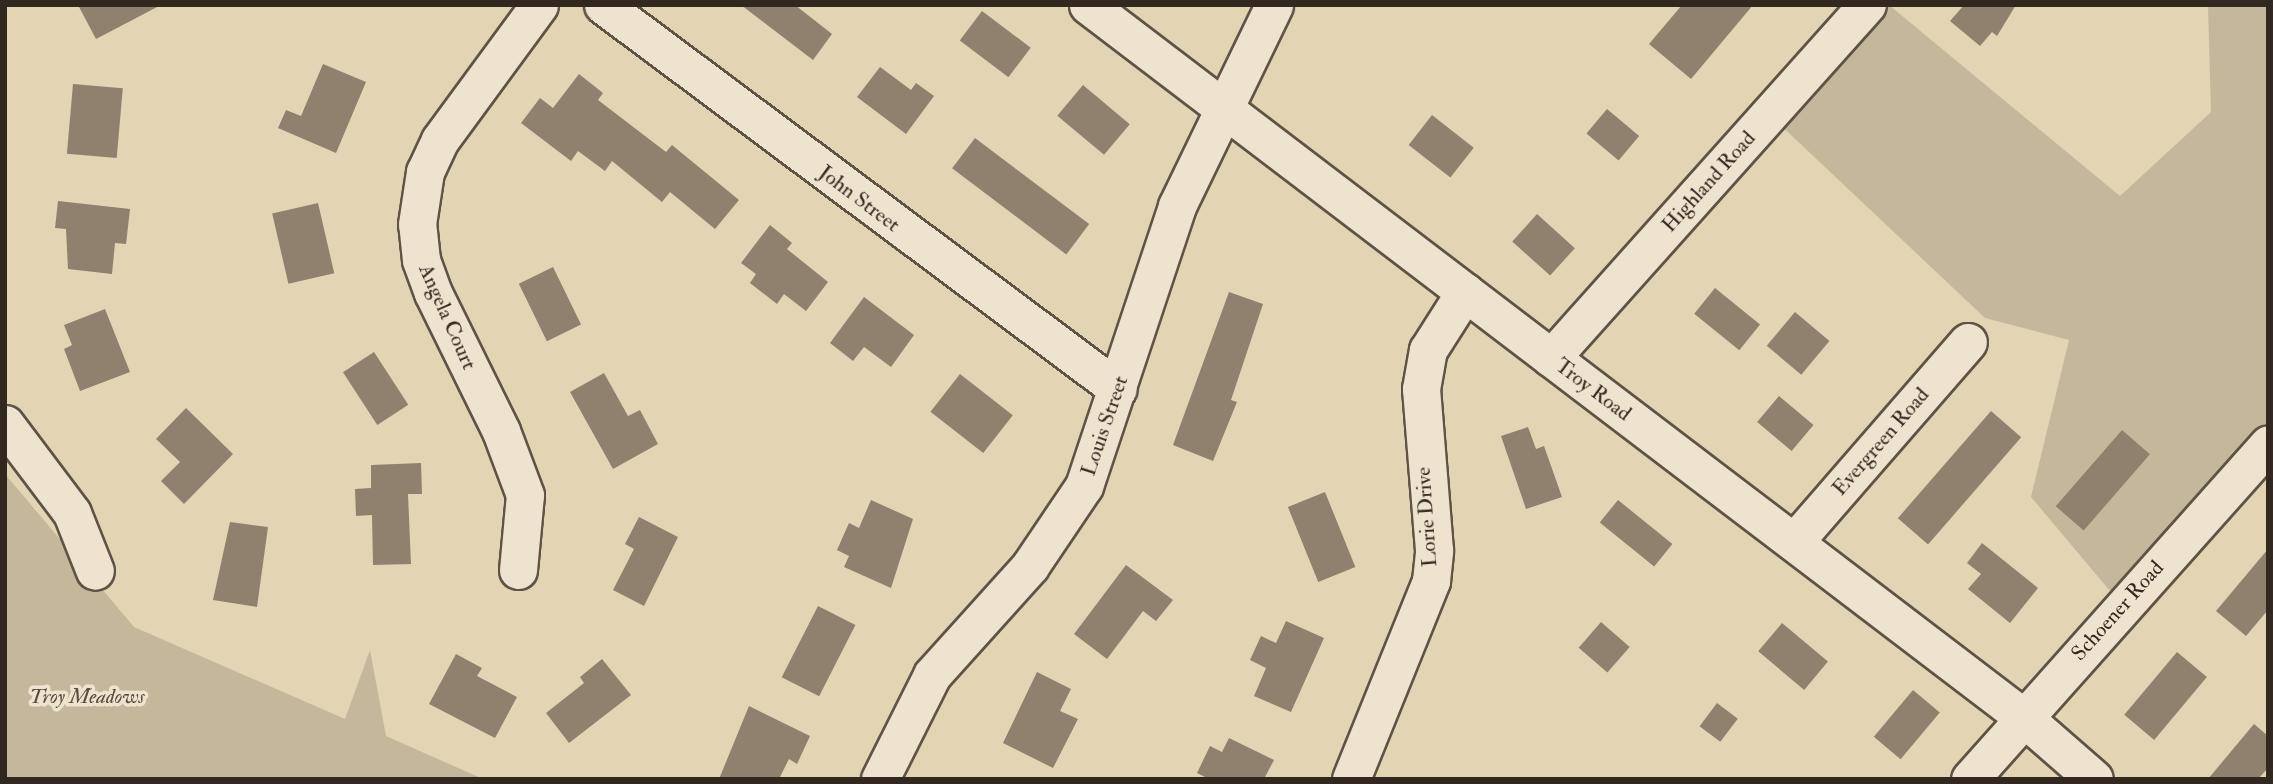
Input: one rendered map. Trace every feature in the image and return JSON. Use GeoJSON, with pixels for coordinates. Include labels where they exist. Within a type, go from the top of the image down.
{"type":"FeatureCollection","features":[{"type":"Feature","properties":{"kind":"street","name":"Angela Court"},"geometry":{"type":"LineString","coordinates":[[518,570],[525,495],[501,431],[433,293],[421,260],[416,224],[425,172],[440,140],[539,5]]}},
{"type":"Feature","properties":{"kind":"street","name":"John Street"},"geometry":{"type":"LineString","coordinates":[[603,5],[1118,389]]}},
{"type":"Feature","properties":{"kind":"street","name":"Troy Road"},"geometry":{"type":"LineString","coordinates":[[1088,5],[2023,717],[2094,779]]}},
{"type":"Feature","properties":{"kind":"street","name":"Louis Street"},"geometry":{"type":"LineString","coordinates":[[880,779],[932,675],[1061,527],[1101,448],[1177,206],[1274,5]]}},
{"type":"Feature","properties":{"kind":"street","name":"Highland Road"},"geometry":{"type":"LineString","coordinates":[[1551,358],[1867,5]]}},
{"type":"Feature","properties":{"kind":"street","name":"Lorie Drive"},"geometry":{"type":"LineString","coordinates":[[1351,779],[1431,581],[1434,550],[1421,389],[1428,350],[1465,292]]}},
{"type":"Feature","properties":{"kind":"street","name":"Evergreen Road"},"geometry":{"type":"LineString","coordinates":[[1794,542],[1968,342]]}},
{"type":"Feature","properties":{"kind":"street"},"geometry":{"type":"LineString","coordinates":[[5,424],[72,513],[95,571]]}},
{"type":"Feature","properties":{"kind":"street","name":"Schoener Road"},"geometry":{"type":"LineString","coordinates":[[1970,779],[2268,444]]}},
{"type":"Feature","properties":{"kind":"green space"},"geometry":{"type":"Polygon","coordinates":[[[1877,5],[1889,5],[2120,196],[2211,112],[2208,5],[2268,5],[2268,430],[2126,610],[2031,497],[2069,340],[1985,318],[1774,119],[1877,5]]]}},
{"type":"Feature","properties":{"kind":"green space","name":"Troy Meadows"},"geometry":{"type":"Polygon","coordinates":[[[5,474],[134,627],[345,719],[370,650],[386,736],[483,779],[5,779],[5,474]]]}},
{"type":"Feature","properties":{"kind":"building"},"geometry":{"type":"Polygon","coordinates":[[[78,5],[161,5],[96,39],[78,5]]]}},
{"type":"Feature","properties":{"kind":"building"},"geometry":{"type":"Polygon","coordinates":[[[741,5],[795,5],[832,34],[813,60],[741,5]]]}},
{"type":"Feature","properties":{"kind":"building"},"geometry":{"type":"Polygon","coordinates":[[[1682,5],[1753,5],[1691,79],[1649,44],[1682,5]]]}},
{"type":"Feature","properties":{"kind":"building"},"geometry":{"type":"Polygon","coordinates":[[[1964,5],[2016,5],[1997,36],[1992,32],[1980,46],[1950,21],[1964,5]]]}},
{"type":"Feature","properties":{"kind":"building"},"geometry":{"type":"Polygon","coordinates":[[[982,11],[1031,48],[1008,77],[960,41],[982,11]]]}},
{"type":"Feature","properties":{"kind":"building"},"geometry":{"type":"Polygon","coordinates":[[[323,64],[366,82],[336,153],[278,128],[286,110],[301,116],[323,64]]]}},
{"type":"Feature","properties":{"kind":"building"},"geometry":{"type":"Polygon","coordinates":[[[880,67],[911,90],[916,83],[934,96],[906,134],[857,97],[880,67]]]}},
{"type":"Feature","properties":{"kind":"building"},"geometry":{"type":"Polygon","coordinates":[[[579,74],[603,93],[598,100],[666,152],[672,145],[739,200],[715,229],[670,192],[662,202],[612,161],[605,171],[578,151],[571,161],[521,123],[540,98],[553,108],[579,74]]]}},
{"type":"Feature","properties":{"kind":"building"},"geometry":{"type":"Polygon","coordinates":[[[73,84],[123,88],[117,158],[67,154],[73,84]]]}},
{"type":"Feature","properties":{"kind":"building"},"geometry":{"type":"Polygon","coordinates":[[[1083,85],[1130,124],[1104,155],[1057,116],[1083,85]]]}},
{"type":"Feature","properties":{"kind":"building"},"geometry":{"type":"Polygon","coordinates":[[[1607,109],[1639,136],[1619,161],[1586,134],[1607,109]]]}},
{"type":"Feature","properties":{"kind":"building"},"geometry":{"type":"Polygon","coordinates":[[[1432,115],[1474,148],[1450,178],[1409,145],[1432,115]]]}},
{"type":"Feature","properties":{"kind":"building"},"geometry":{"type":"Polygon","coordinates":[[[975,138],[1089,224],[1066,254],[952,168],[975,138]]]}},
{"type":"Feature","properties":{"kind":"building"},"geometry":{"type":"Polygon","coordinates":[[[58,201],[130,209],[126,244],[115,243],[112,274],[68,269],[66,229],[55,228],[58,201]]]}},
{"type":"Feature","properties":{"kind":"building"},"geometry":{"type":"Polygon","coordinates":[[[318,203],[334,273],[288,284],[272,214],[318,203]]]}},
{"type":"Feature","properties":{"kind":"building"},"geometry":{"type":"Polygon","coordinates":[[[1537,214],[1575,248],[1550,276],[1512,241],[1537,214]]]}},
{"type":"Feature","properties":{"kind":"building"},"geometry":{"type":"Polygon","coordinates":[[[770,225],[792,243],[787,249],[828,282],[806,311],[784,294],[777,304],[750,283],[756,274],[741,263],[770,225]]]}},
{"type":"Feature","properties":{"kind":"building"},"geometry":{"type":"Polygon","coordinates":[[[553,267],[581,325],[547,341],[519,284],[553,267]]]}},
{"type":"Feature","properties":{"kind":"building"},"geometry":{"type":"Polygon","coordinates":[[[1715,288],[1760,325],[1739,350],[1694,314],[1715,288]]]}},
{"type":"Feature","properties":{"kind":"building"},"geometry":{"type":"Polygon","coordinates":[[[1229,292],[1263,304],[1231,400],[1237,402],[1213,461],[1173,445],[1229,292]]]}},
{"type":"Feature","properties":{"kind":"building"},"geometry":{"type":"Polygon","coordinates":[[[864,297],[914,335],[891,367],[864,347],[853,361],[830,343],[864,297]]]}},
{"type":"Feature","properties":{"kind":"building"},"geometry":{"type":"Polygon","coordinates":[[[105,309],[130,372],[80,391],[64,349],[72,345],[64,325],[105,309]]]}},
{"type":"Feature","properties":{"kind":"building"},"geometry":{"type":"Polygon","coordinates":[[[1795,312],[1829,341],[1801,375],[1767,346],[1795,312]]]}},
{"type":"Feature","properties":{"kind":"building"},"geometry":{"type":"Polygon","coordinates":[[[374,352],[408,405],[377,425],[343,372],[374,352]]]}},
{"type":"Feature","properties":{"kind":"building"},"geometry":{"type":"Polygon","coordinates":[[[604,373],[628,416],[640,410],[658,444],[613,469],[570,392],[604,373]]]}},
{"type":"Feature","properties":{"kind":"building"},"geometry":{"type":"Polygon","coordinates":[[[960,374],[1013,415],[983,453],[930,412],[960,374]]]}},
{"type":"Feature","properties":{"kind":"building"},"geometry":{"type":"Polygon","coordinates":[[[1779,396],[1813,425],[1792,451],[1757,422],[1779,396]]]}},
{"type":"Feature","properties":{"kind":"building"},"geometry":{"type":"Polygon","coordinates":[[[186,408],[233,454],[184,504],[161,481],[180,462],[156,439],[186,408]]]}},
{"type":"Feature","properties":{"kind":"building"},"geometry":{"type":"Polygon","coordinates":[[[1991,411],[2021,437],[1928,544],[1898,518],[1991,411]]]}},
{"type":"Feature","properties":{"kind":"building"},"geometry":{"type":"Polygon","coordinates":[[[1528,427],[1536,449],[1544,446],[1562,497],[1526,509],[1501,436],[1528,427]]]}},
{"type":"Feature","properties":{"kind":"building"},"geometry":{"type":"Polygon","coordinates":[[[2122,430],[2150,454],[2084,530],[2056,506],[2122,430]]]}},
{"type":"Feature","properties":{"kind":"building"},"geometry":{"type":"Polygon","coordinates":[[[421,463],[422,494],[408,494],[411,564],[373,565],[372,515],[356,516],[355,489],[371,488],[371,465],[421,463]]]}},
{"type":"Feature","properties":{"kind":"building"},"geometry":{"type":"Polygon","coordinates":[[[1325,492],[1355,567],[1318,582],[1288,507],[1325,492]]]}},
{"type":"Feature","properties":{"kind":"building"},"geometry":{"type":"Polygon","coordinates":[[[871,500],[913,519],[891,588],[844,567],[849,556],[837,550],[849,523],[859,528],[871,500]]]}},
{"type":"Feature","properties":{"kind":"building"},"geometry":{"type":"Polygon","coordinates":[[[1618,500],[1672,544],[1654,567],[1600,523],[1618,500]]]}},
{"type":"Feature","properties":{"kind":"building"},"geometry":{"type":"Polygon","coordinates":[[[639,517],[678,537],[644,606],[613,590],[634,549],[625,544],[639,517]]]}},
{"type":"Feature","properties":{"kind":"building"},"geometry":{"type":"Polygon","coordinates":[[[230,522],[268,527],[257,607],[213,600],[230,522]]]}},
{"type":"Feature","properties":{"kind":"building"},"geometry":{"type":"Polygon","coordinates":[[[1982,543],[2038,588],[2010,623],[1968,589],[1981,574],[1967,563],[1982,543]]]}},
{"type":"Feature","properties":{"kind":"building"},"geometry":{"type":"Polygon","coordinates":[[[2268,549],[2268,610],[2246,636],[2216,611],[2268,549]]]}},
{"type":"Feature","properties":{"kind":"building"},"geometry":{"type":"Polygon","coordinates":[[[1126,565],[1173,600],[1156,621],[1143,611],[1107,659],[1074,634],[1126,565]]]}},
{"type":"Feature","properties":{"kind":"building"},"geometry":{"type":"Polygon","coordinates":[[[818,606],[855,625],[819,696],[782,677],[818,606]]]}},
{"type":"Feature","properties":{"kind":"building"},"geometry":{"type":"Polygon","coordinates":[[[1286,621],[1324,638],[1291,712],[1254,696],[1266,668],[1250,660],[1261,636],[1276,643],[1286,621]]]}},
{"type":"Feature","properties":{"kind":"building"},"geometry":{"type":"Polygon","coordinates":[[[1601,622],[1630,647],[1607,673],[1579,648],[1601,622]]]}},
{"type":"Feature","properties":{"kind":"building"},"geometry":{"type":"Polygon","coordinates":[[[1782,623],[1828,662],[1804,690],[1758,651],[1782,623]]]}},
{"type":"Feature","properties":{"kind":"building"},"geometry":{"type":"Polygon","coordinates":[[[2177,652],[2207,677],[2154,740],[2124,715],[2177,652]]]}},
{"type":"Feature","properties":{"kind":"building"},"geometry":{"type":"Polygon","coordinates":[[[456,654],[482,668],[477,676],[517,697],[495,738],[429,704],[456,654]]]}},
{"type":"Feature","properties":{"kind":"building"},"geometry":{"type":"Polygon","coordinates":[[[602,659],[631,695],[569,743],[546,713],[584,683],[580,677],[602,659]]]}},
{"type":"Feature","properties":{"kind":"building"},"geometry":{"type":"Polygon","coordinates":[[[1037,672],[1071,689],[1060,711],[1078,719],[1053,768],[1003,743],[1037,672]]]}},
{"type":"Feature","properties":{"kind":"building"},"geometry":{"type":"Polygon","coordinates":[[[1913,690],[1940,712],[1901,759],[1874,737],[1913,690]]]}},
{"type":"Feature","properties":{"kind":"building"},"geometry":{"type":"Polygon","coordinates":[[[1717,703],[1738,719],[1720,742],[1700,726],[1717,703]]]}},
{"type":"Feature","properties":{"kind":"building"},"geometry":{"type":"Polygon","coordinates":[[[749,706],[810,736],[797,764],[789,759],[779,779],[719,779],[749,706]]]}},
{"type":"Feature","properties":{"kind":"building"},"geometry":{"type":"Polygon","coordinates":[[[2254,724],[2268,736],[2268,768],[2258,779],[2208,779],[2254,724]]]}},
{"type":"Feature","properties":{"kind":"building"},"geometry":{"type":"Polygon","coordinates":[[[1229,738],[1274,760],[1264,779],[1209,779],[1197,773],[1210,746],[1222,752],[1229,738]]]}}]}
